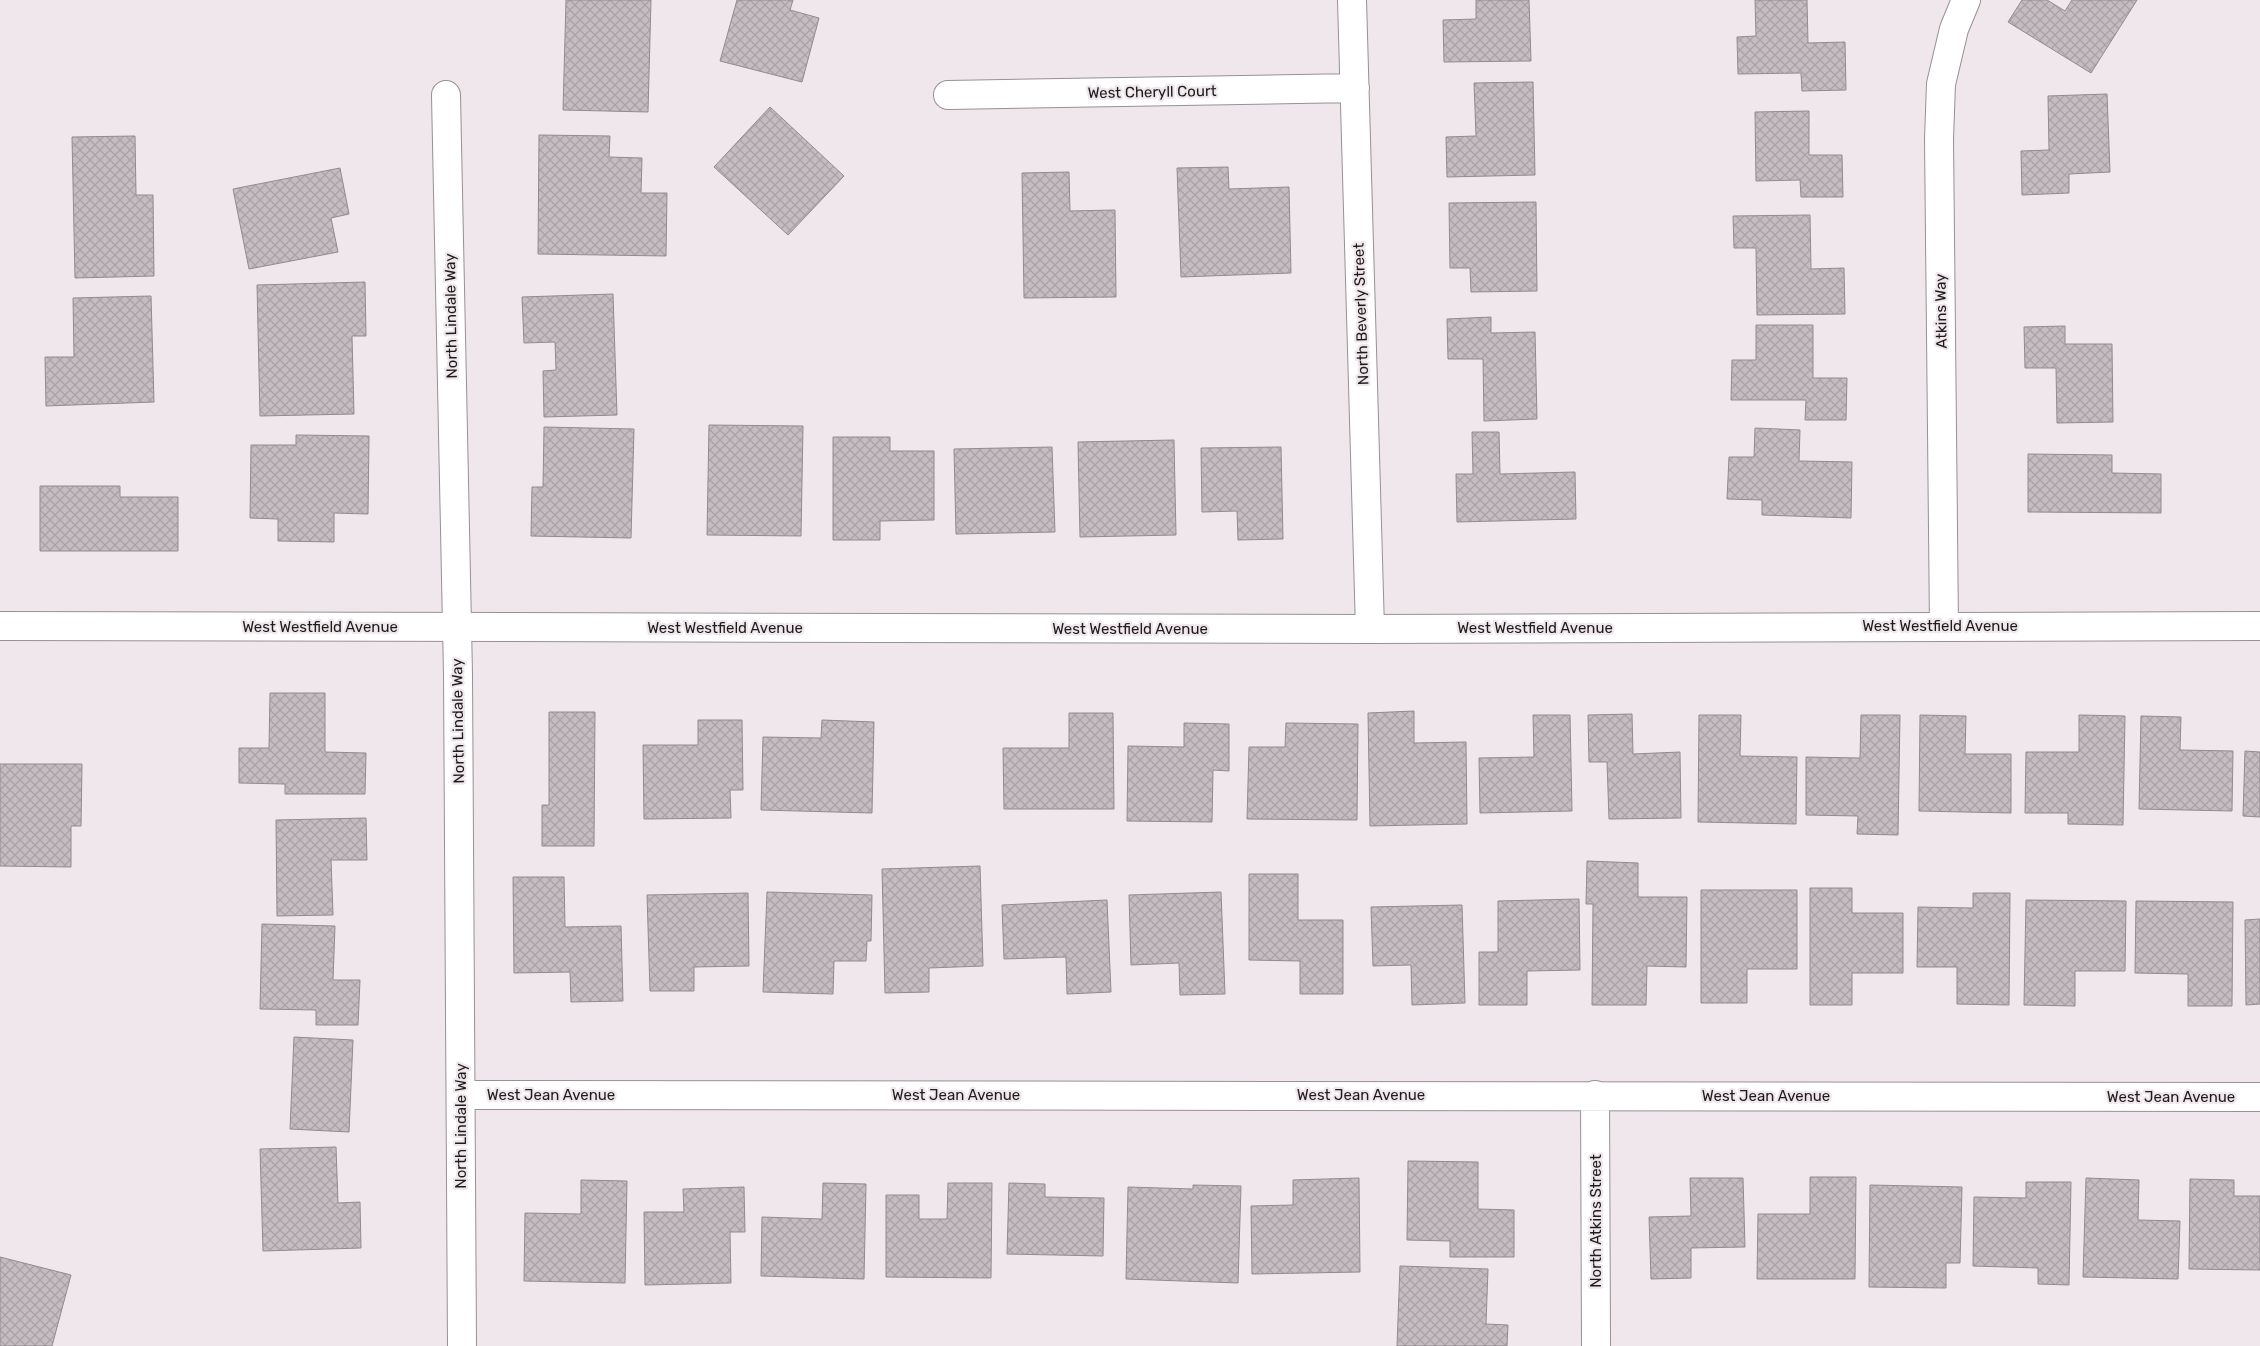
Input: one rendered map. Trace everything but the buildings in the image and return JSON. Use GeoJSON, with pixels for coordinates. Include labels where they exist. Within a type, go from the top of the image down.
{"type":"FeatureCollection","features":[{"type":"Feature","properties":{"kind":"street","name":"North Beverly Street"},"geometry":{"type":"LineString","coordinates":[[1352,0],[1370,629]]}},
{"type":"Feature","properties":{"kind":"street","name":"Atkins Way"},"geometry":{"type":"LineString","coordinates":[[1944,626],[1941,84],[1954,29],[1966,0]]}},
{"type":"Feature","properties":{"kind":"street","name":"West Cheryll Court"},"geometry":{"type":"LineString","coordinates":[[948,95],[1354,88]]}},
{"type":"Feature","properties":{"kind":"street","name":"North Lindale Way"},"geometry":{"type":"LineString","coordinates":[[446,95],[457,628],[462,1346]]}},
{"type":"Feature","properties":{"kind":"street","name":"West Westfield Avenue"},"geometry":{"type":"LineString","coordinates":[[0,626],[1370,629],[2260,626]]}},
{"type":"Feature","properties":{"kind":"street","name":"West Jean Avenue"},"geometry":{"type":"LineString","coordinates":[[461,1095],[2260,1097]]}},
{"type":"Feature","properties":{"kind":"street","name":"North Atkins Street"},"geometry":{"type":"LineString","coordinates":[[1595,1095],[1596,1346]]}}]}
